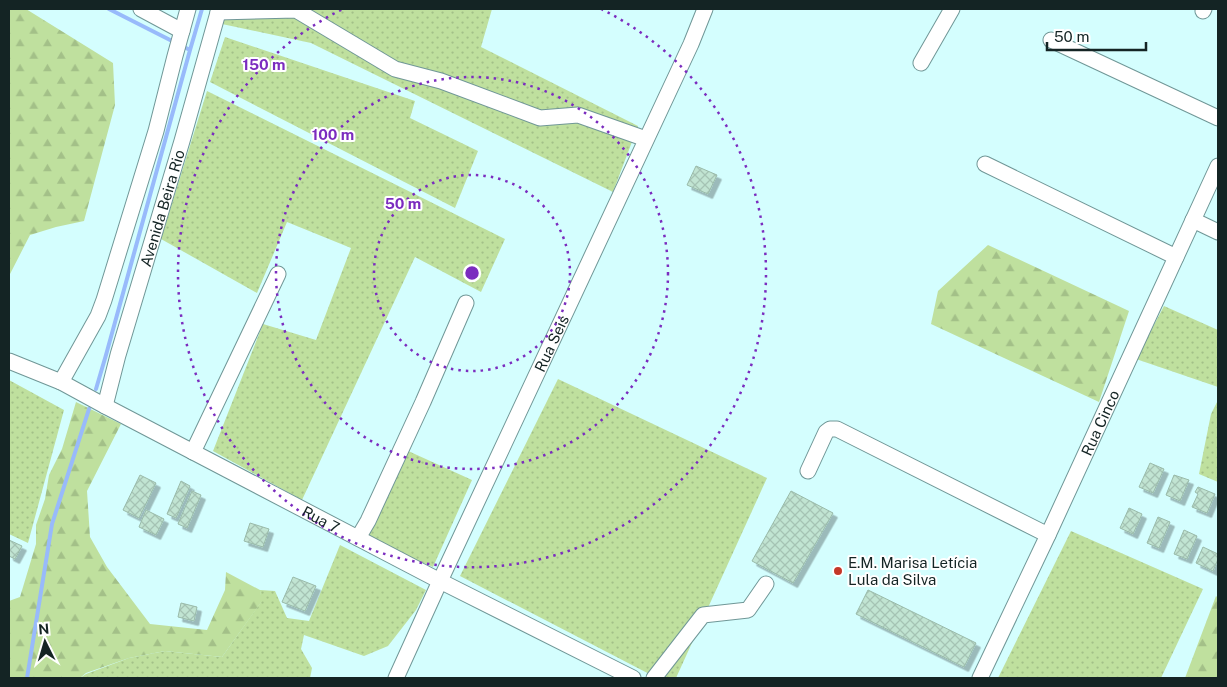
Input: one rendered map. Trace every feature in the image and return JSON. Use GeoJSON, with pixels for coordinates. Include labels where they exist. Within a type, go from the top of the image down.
{"type":"FeatureCollection","features":[{"type":"Feature","properties":{"kind":"street"},"geometry":{"type":"LineString","coordinates":[[141,9],[179,39]]}},
{"type":"Feature","properties":{"kind":"street","name":"Avenida Beira Rio"},"geometry":{"type":"LineString","coordinates":[[105,406],[168,136],[179,39],[188,9]]}},
{"type":"Feature","properties":{"kind":"street","name":"Rua Seis"},"geometry":{"type":"LineString","coordinates":[[396,678],[691,44],[705,9]]}},
{"type":"Feature","properties":{"kind":"street"},"geometry":{"type":"LineString","coordinates":[[921,63],[952,9]]}},
{"type":"Feature","properties":{"kind":"street"},"geometry":{"type":"LineString","coordinates":[[218,10],[296,10],[395,69],[441,81],[540,118],[578,116],[646,139]]}},
{"type":"Feature","properties":{"kind":"street","name":"Avenida Beira Rio"},"geometry":{"type":"LineString","coordinates":[[61,382],[98,316],[218,10]]}},
{"type":"Feature","properties":{"kind":"street"},"geometry":{"type":"LineString","coordinates":[[1051,40],[1218,118]]}},
{"type":"Feature","properties":{"kind":"street"},"geometry":{"type":"LineString","coordinates":[[985,164],[1176,257]]}},
{"type":"Feature","properties":{"kind":"street","name":"Rua Cinco"},"geometry":{"type":"LineString","coordinates":[[980,678],[1048,536],[1218,166]]}},
{"type":"Feature","properties":{"kind":"street"},"geometry":{"type":"LineString","coordinates":[[1193,220],[1218,232]]}},
{"type":"Feature","properties":{"kind":"street"},"geometry":{"type":"LineString","coordinates":[[193,452],[278,274]]}},
{"type":"Feature","properties":{"kind":"street"},"geometry":{"type":"LineString","coordinates":[[358,538],[368,521],[423,402],[466,303]]}},
{"type":"Feature","properties":{"kind":"street","name":"Rua 7"},"geometry":{"type":"LineString","coordinates":[[9,361],[61,382],[440,581],[632,678]]}},
{"type":"Feature","properties":{"kind":"street"},"geometry":{"type":"LineString","coordinates":[[808,471],[826,432],[830,429],[837,429],[1048,536]]}},
{"type":"Feature","properties":{"kind":"street"},"geometry":{"type":"LineString","coordinates":[[654,678],[703,615],[748,610],[766,584]]}},
{"type":"Feature","properties":{"kind":"green space"},"geometry":{"type":"Polygon","coordinates":[[[9,9],[26,9],[113,63],[115,105],[84,221],[30,235],[9,276],[9,9]]]}},
{"type":"Feature","properties":{"kind":"green space"},"geometry":{"type":"Polygon","coordinates":[[[226,9],[492,9],[481,47],[638,126],[613,192],[311,43],[222,24],[226,9]]]}},
{"type":"Feature","properties":{"kind":"green space"},"geometry":{"type":"Polygon","coordinates":[[[225,37],[415,101],[410,118],[478,151],[455,208],[210,82],[225,37]]]}},
{"type":"Feature","properties":{"kind":"green space"},"geometry":{"type":"Polygon","coordinates":[[[207,91],[505,239],[481,292],[415,257],[302,500],[213,451],[263,324],[316,340],[351,248],[287,222],[257,293],[161,239],[207,91]]]}},
{"type":"Feature","properties":{"kind":"green space"},"geometry":{"type":"Polygon","coordinates":[[[988,245],[1129,311],[1099,402],[931,324],[938,291],[988,245]]]}},
{"type":"Feature","properties":{"kind":"green space"},"geometry":{"type":"Polygon","coordinates":[[[1164,306],[1218,330],[1218,387],[1136,359],[1164,306]]]}},
{"type":"Feature","properties":{"kind":"green space"},"geometry":{"type":"Polygon","coordinates":[[[558,379],[767,478],[676,678],[657,678],[460,576],[558,379]]]}},
{"type":"Feature","properties":{"kind":"green space"},"geometry":{"type":"Polygon","coordinates":[[[9,380],[64,410],[28,543],[9,534],[9,380]]]}},
{"type":"Feature","properties":{"kind":"green space"},"geometry":{"type":"Polygon","coordinates":[[[1218,400],[1218,482],[1199,474],[1211,414],[1218,400]]]}},
{"type":"Feature","properties":{"kind":"green space"},"geometry":{"type":"Polygon","coordinates":[[[76,402],[121,424],[87,491],[90,537],[107,567],[150,624],[207,630],[225,590],[226,572],[260,590],[262,601],[222,657],[165,651],[129,658],[86,673],[80,678],[9,678],[9,601],[20,597],[36,544],[36,525],[45,499],[49,475],[62,449],[76,402]]]}},
{"type":"Feature","properties":{"kind":"green space"},"geometry":{"type":"Polygon","coordinates":[[[406,450],[472,480],[433,567],[366,538],[406,450]]]}},
{"type":"Feature","properties":{"kind":"green space"},"geometry":{"type":"Polygon","coordinates":[[[1071,531],[1203,589],[1161,678],[998,678],[1071,531]]]}},
{"type":"Feature","properties":{"kind":"green space"},"geometry":{"type":"Polygon","coordinates":[[[340,545],[426,590],[416,610],[388,646],[364,656],[304,635],[301,649],[312,668],[310,678],[80,678],[129,658],[165,651],[222,657],[261,602],[260,590],[275,591],[287,618],[309,621],[340,545]]]}},
{"type":"Feature","properties":{"kind":"green space"},"geometry":{"type":"Polygon","coordinates":[[[1216,596],[1218,598],[1218,678],[1185,678],[1216,596]]]}},
{"type":"Feature","properties":{"kind":"building"},"geometry":{"type":"Polygon","coordinates":[[[696,166],[717,175],[708,194],[687,185],[696,166]]]}},
{"type":"Feature","properties":{"kind":"building"},"geometry":{"type":"Polygon","coordinates":[[[1150,463],[1164,469],[1153,493],[1139,487],[1150,463]]]}},
{"type":"Feature","properties":{"kind":"building"},"geometry":{"type":"Polygon","coordinates":[[[140,475],[156,483],[139,518],[123,510],[140,475]]]}},
{"type":"Feature","properties":{"kind":"building"},"geometry":{"type":"Polygon","coordinates":[[[1174,475],[1189,480],[1180,501],[1166,495],[1174,475]]]}},
{"type":"Feature","properties":{"kind":"building"},"geometry":{"type":"Polygon","coordinates":[[[181,481],[190,486],[176,518],[167,514],[181,481]]]}},
{"type":"Feature","properties":{"kind":"building"},"geometry":{"type":"Polygon","coordinates":[[[1198,487],[1215,494],[1207,513],[1192,507],[1198,494],[1195,492],[1198,487]]]}},
{"type":"Feature","properties":{"kind":"building"},"geometry":{"type":"Polygon","coordinates":[[[192,491],[201,495],[187,528],[178,524],[192,491]]]}},
{"type":"Feature","properties":{"kind":"building"},"geometry":{"type":"Polygon","coordinates":[[[791,491],[833,513],[793,583],[752,561],[791,491]]]}},
{"type":"Feature","properties":{"kind":"building"},"geometry":{"type":"Polygon","coordinates":[[[1129,508],[1142,514],[1133,534],[1120,528],[1129,508]]]}},
{"type":"Feature","properties":{"kind":"building"},"geometry":{"type":"Polygon","coordinates":[[[146,510],[164,519],[156,535],[139,527],[146,510]]]}},
{"type":"Feature","properties":{"kind":"building"},"geometry":{"type":"Polygon","coordinates":[[[1158,517],[1170,522],[1159,548],[1147,543],[1158,517]]]}},
{"type":"Feature","properties":{"kind":"building"},"geometry":{"type":"Polygon","coordinates":[[[250,523],[269,529],[263,547],[244,541],[250,523]]]}},
{"type":"Feature","properties":{"kind":"building"},"geometry":{"type":"Polygon","coordinates":[[[1184,530],[1197,536],[1187,559],[1174,554],[1184,530]]]}},
{"type":"Feature","properties":{"kind":"building"},"geometry":{"type":"Polygon","coordinates":[[[9,540],[22,546],[15,559],[9,556],[9,540]]]}},
{"type":"Feature","properties":{"kind":"building"},"geometry":{"type":"Polygon","coordinates":[[[1203,547],[1218,554],[1213,571],[1196,563],[1203,547]]]}},
{"type":"Feature","properties":{"kind":"building"},"geometry":{"type":"Polygon","coordinates":[[[293,577],[316,586],[305,611],[282,602],[293,577]]]}},
{"type":"Feature","properties":{"kind":"building"},"geometry":{"type":"Polygon","coordinates":[[[868,590],[976,643],[964,667],[856,614],[868,590]]]}},
{"type":"Feature","properties":{"kind":"building"},"geometry":{"type":"Polygon","coordinates":[[[181,603],[197,607],[194,621],[178,617],[181,603]]]}},
{"type":"Feature","properties":{"kind":"waterway"},"geometry":{"type":"LineString","coordinates":[[109,9],[176,43]]}},
{"type":"Feature","properties":{"kind":"waterway"},"geometry":{"type":"LineString","coordinates":[[190,50],[202,9]]}},
{"type":"Feature","properties":{"kind":"waterway"},"geometry":{"type":"LineString","coordinates":[[96,389],[190,50],[182,46]]}},
{"type":"Feature","properties":{"kind":"waterway"},"geometry":{"type":"LineString","coordinates":[[27,678],[52,524],[89,409]]}},
{"type":"Feature","properties":{"kind":"place","name":"E.M. Marisa Letícia Lula da Silva"},"geometry":{"type":"Point","coordinates":[838,571]}}]}
